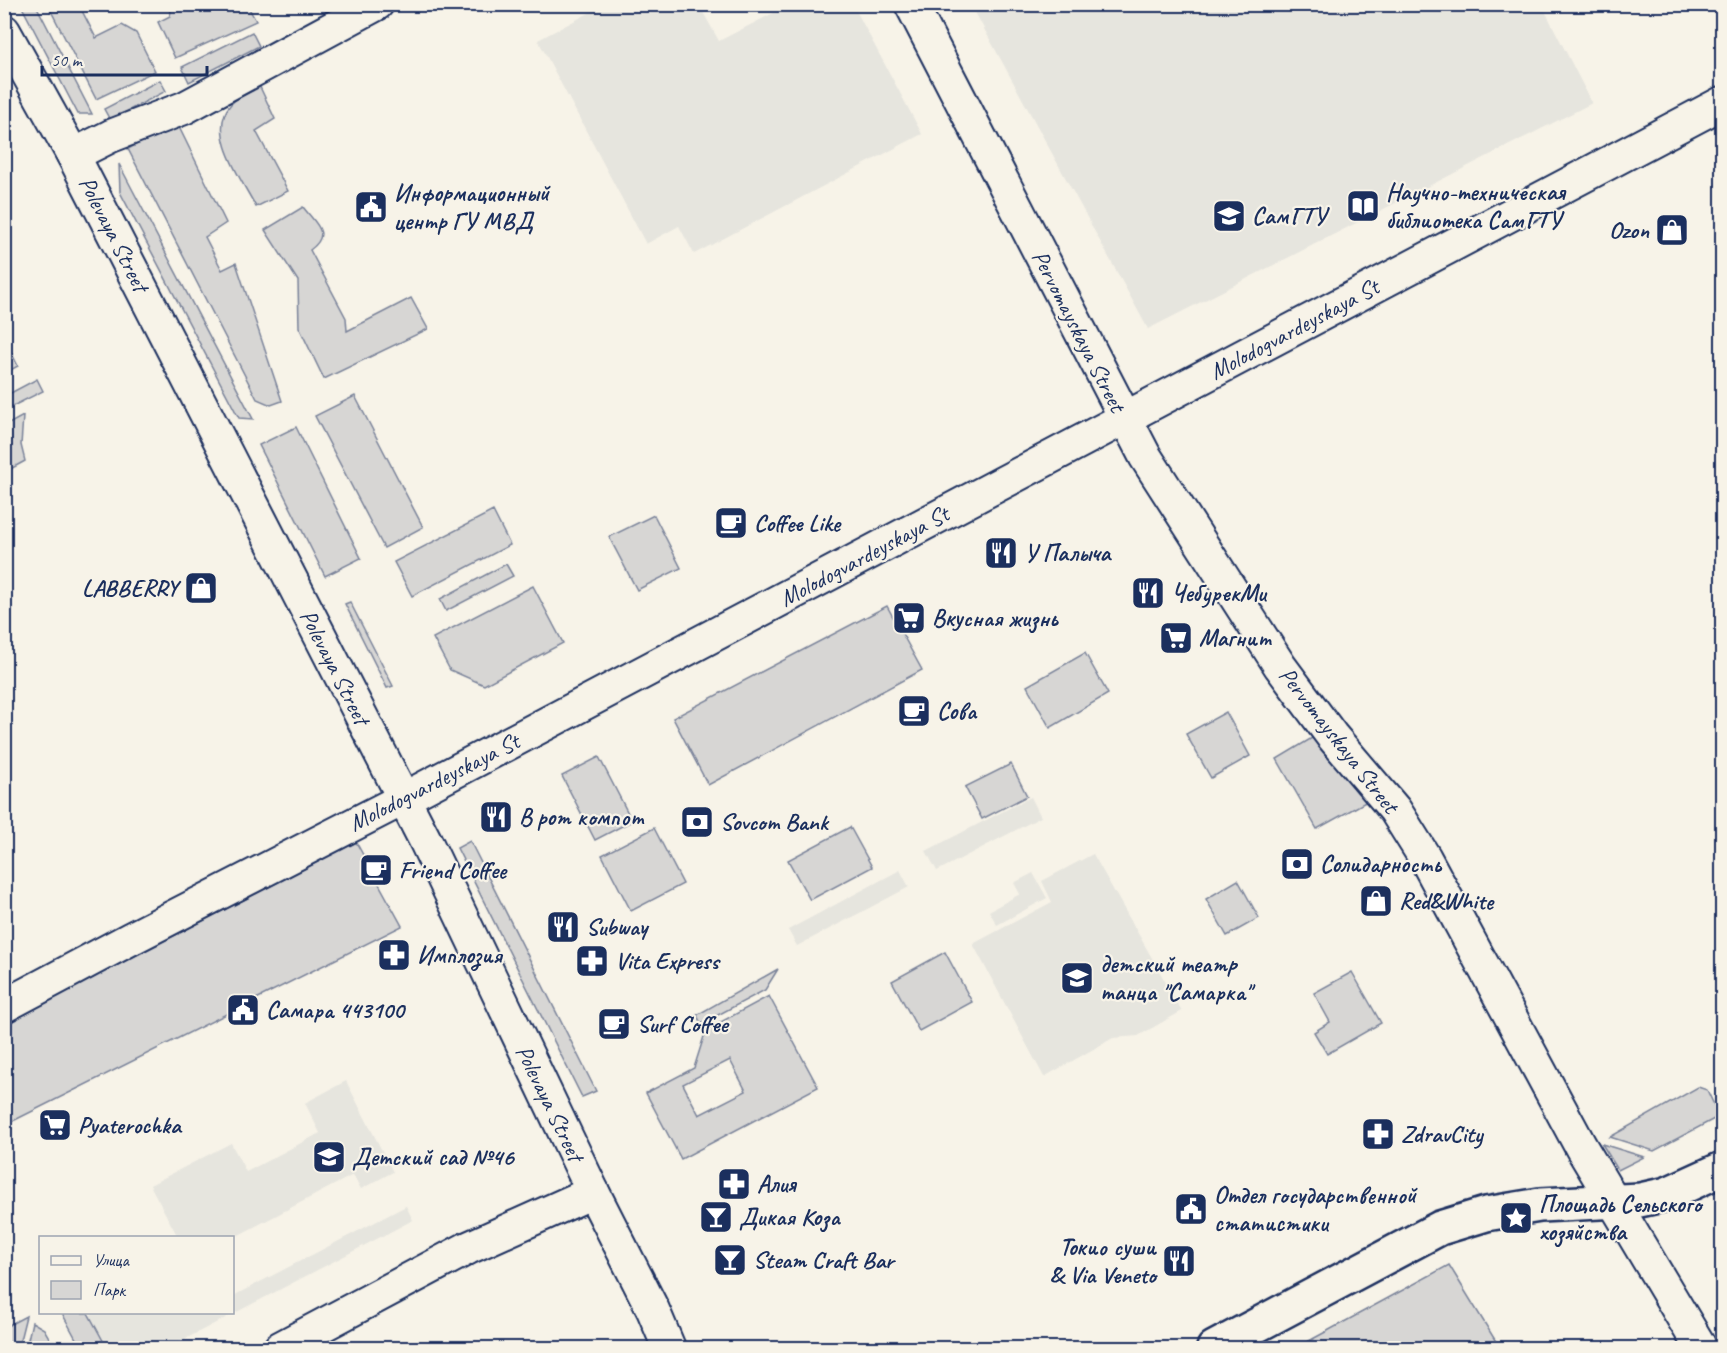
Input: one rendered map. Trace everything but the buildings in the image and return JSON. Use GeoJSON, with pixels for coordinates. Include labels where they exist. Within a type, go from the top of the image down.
{"type":"FeatureCollection","features":[{"type":"Feature","properties":{"kind":"main road"},"geometry":{"type":"LineString","coordinates":[[1214,1348],[1440,1228],[1486,1214],[1540,1205],[1640,1200],[1667,1194],[1722,1168]]}},
{"type":"Feature","properties":{"kind":"street"},"geometry":{"type":"LineString","coordinates":[[73,155],[111,136],[184,108],[377,4]]}},
{"type":"Feature","properties":{"kind":"street","name":"Pervomayskaya Street"},"geometry":{"type":"LineString","coordinates":[[911,4],[1145,456],[1280,666],[1332,735],[1395,810],[1425,858],[1613,1202],[1701,1348]]}},
{"type":"Feature","properties":{"kind":"street","name":"Polevaya Street"},"geometry":{"type":"LineString","coordinates":[[4,31],[73,155],[426,842],[593,1192],[653,1310],[669,1348]]}},
{"type":"Feature","properties":{"kind":"street","name":"Molodogvardeyskaya St"},"geometry":{"type":"LineString","coordinates":[[4,1006],[403,799],[1722,103]]}},
{"type":"Feature","properties":{"kind":"street"},"geometry":{"type":"LineString","coordinates":[[280,1348],[468,1248],[593,1192]]}},
{"type":"Feature","properties":{"kind":"shaded area"},"geometry":{"type":"Polygon","coordinates":[[[606,4],[699,5],[719,41],[789,5],[853,5],[922,134],[694,254],[679,226],[646,244],[538,40],[606,4]]]}},
{"type":"Feature","properties":{"kind":"shaded area","name":"СамГТУ"},"geometry":{"type":"Polygon","coordinates":[[[971,5],[1542,5],[1592,103],[1148,329],[971,5]]]}},
{"type":"Feature","properties":{"kind":"shaded area"},"geometry":{"type":"Polygon","coordinates":[[[1031,797],[1041,817],[937,871],[926,851],[1031,797]]]}},
{"type":"Feature","properties":{"kind":"shaded area","name":"детский театр танца \"Самарка\""},"geometry":{"type":"Polygon","coordinates":[[[1093,854],[1182,1011],[1138,1036],[1113,1038],[1044,1077],[973,944],[1052,902],[1042,881],[1093,854]]]}},
{"type":"Feature","properties":{"kind":"shaded area"},"geometry":{"type":"Polygon","coordinates":[[[900,870],[909,887],[797,946],[788,930],[900,870]]]}},
{"type":"Feature","properties":{"kind":"shaded area"},"geometry":{"type":"Polygon","coordinates":[[[1033,873],[1047,898],[997,925],[989,911],[1020,894],[1014,883],[1033,873]]]}},
{"type":"Feature","properties":{"kind":"shaded area","name":"Детский сад №46"},"geometry":{"type":"Polygon","coordinates":[[[346,1081],[393,1172],[361,1189],[353,1175],[234,1237],[177,1236],[150,1185],[231,1143],[246,1172],[320,1133],[305,1103],[346,1081]]]}},
{"type":"Feature","properties":{"kind":"shaded area","name":"Детский сад №46"},"geometry":{"type":"Polygon","coordinates":[[[406,1206],[413,1220],[234,1314],[234,1295],[406,1206]]]}},
{"type":"Feature","properties":{"kind":"shaded area","name":"Детский сад №46"},"geometry":{"type":"Polygon","coordinates":[[[92,1314],[233,1314],[168,1348],[104,1348],[87,1317],[92,1314]]]}},
{"type":"Feature","properties":{"kind":"green space"},"geometry":{"type":"Polygon","coordinates":[[[21,5],[36,5],[92,114],[78,114],[21,5]]]}},
{"type":"Feature","properties":{"kind":"green space"},"geometry":{"type":"Polygon","coordinates":[[[48,5],[79,5],[96,38],[122,25],[136,33],[155,71],[96,99],[48,5]]]}},
{"type":"Feature","properties":{"kind":"green space"},"geometry":{"type":"Polygon","coordinates":[[[172,5],[247,5],[256,21],[175,58],[158,22],[170,16],[172,5]]]}},
{"type":"Feature","properties":{"kind":"green space"},"geometry":{"type":"Polygon","coordinates":[[[252,32],[259,46],[189,82],[182,67],[252,32]]]}},
{"type":"Feature","properties":{"kind":"green space"},"geometry":{"type":"Polygon","coordinates":[[[160,80],[166,91],[110,120],[104,109],[160,80]]]}},
{"type":"Feature","properties":{"kind":"green space"},"geometry":{"type":"Polygon","coordinates":[[[260,87],[275,119],[256,131],[288,191],[256,207],[235,170],[224,142],[222,128],[224,115],[231,104],[241,96],[260,87]]]}},
{"type":"Feature","properties":{"kind":"green space"},"geometry":{"type":"Polygon","coordinates":[[[177,123],[226,223],[205,237],[222,270],[236,263],[282,401],[271,405],[257,399],[128,149],[177,123]]]}},
{"type":"Feature","properties":{"kind":"green space"},"geometry":{"type":"Polygon","coordinates":[[[119,164],[253,419],[239,418],[120,192],[119,164]]]}},
{"type":"Feature","properties":{"kind":"green space"},"geometry":{"type":"Polygon","coordinates":[[[303,207],[320,229],[320,239],[310,250],[346,318],[347,331],[411,298],[428,329],[324,379],[299,327],[298,281],[265,230],[303,207]]]}},
{"type":"Feature","properties":{"kind":"green space"},"geometry":{"type":"Polygon","coordinates":[[[5,340],[18,366],[4,373],[5,340]]]}},
{"type":"Feature","properties":{"kind":"green space"},"geometry":{"type":"Polygon","coordinates":[[[37,379],[43,391],[5,410],[5,396],[37,379]]]}},
{"type":"Feature","properties":{"kind":"green space"},"geometry":{"type":"Polygon","coordinates":[[[355,396],[423,527],[384,548],[315,416],[355,396]]]}},
{"type":"Feature","properties":{"kind":"green space"},"geometry":{"type":"Polygon","coordinates":[[[23,416],[21,445],[25,461],[5,472],[5,426],[23,416]]]}},
{"type":"Feature","properties":{"kind":"green space"},"geometry":{"type":"Polygon","coordinates":[[[296,427],[361,558],[325,576],[259,445],[296,427]]]}},
{"type":"Feature","properties":{"kind":"green space"},"geometry":{"type":"Polygon","coordinates":[[[493,511],[510,545],[412,596],[394,562],[493,511]]]}},
{"type":"Feature","properties":{"kind":"green space"},"geometry":{"type":"Polygon","coordinates":[[[654,515],[681,568],[637,590],[609,537],[654,515]]]}},
{"type":"Feature","properties":{"kind":"green space"},"geometry":{"type":"Polygon","coordinates":[[[506,564],[513,576],[446,611],[440,599],[506,564]]]}},
{"type":"Feature","properties":{"kind":"green space"},"geometry":{"type":"Polygon","coordinates":[[[533,586],[563,643],[484,685],[450,670],[433,638],[533,586]]]}},
{"type":"Feature","properties":{"kind":"green space"},"geometry":{"type":"Polygon","coordinates":[[[350,602],[393,686],[387,688],[345,604],[350,602]]]}},
{"type":"Feature","properties":{"kind":"green space"},"geometry":{"type":"Polygon","coordinates":[[[887,606],[922,670],[708,785],[673,718],[887,606]]]}},
{"type":"Feature","properties":{"kind":"green space"},"geometry":{"type":"Polygon","coordinates":[[[1085,653],[1108,694],[1050,728],[1027,686],[1085,653]]]}},
{"type":"Feature","properties":{"kind":"green space"},"geometry":{"type":"Polygon","coordinates":[[[1226,712],[1250,756],[1211,778],[1186,734],[1226,712]]]}},
{"type":"Feature","properties":{"kind":"green space"},"geometry":{"type":"Polygon","coordinates":[[[1322,732],[1371,799],[1317,829],[1277,759],[1322,732]]]}},
{"type":"Feature","properties":{"kind":"green space"},"geometry":{"type":"Polygon","coordinates":[[[599,757],[632,821],[595,840],[562,776],[599,757]]]}},
{"type":"Feature","properties":{"kind":"green space"},"geometry":{"type":"Polygon","coordinates":[[[1011,764],[1027,796],[982,819],[965,787],[1011,764]]]}},
{"type":"Feature","properties":{"kind":"green space"},"geometry":{"type":"Polygon","coordinates":[[[850,827],[872,867],[810,900],[788,860],[850,827]]]}},
{"type":"Feature","properties":{"kind":"green space"},"geometry":{"type":"Polygon","coordinates":[[[654,828],[683,884],[631,911],[602,855],[654,828]]]}},
{"type":"Feature","properties":{"kind":"green space"},"geometry":{"type":"Polygon","coordinates":[[[470,841],[596,1091],[582,1097],[457,848],[470,841]]]}},
{"type":"Feature","properties":{"kind":"green space"},"geometry":{"type":"Polygon","coordinates":[[[356,842],[402,926],[5,1125],[5,1023],[356,842]]]}},
{"type":"Feature","properties":{"kind":"green space"},"geometry":{"type":"Polygon","coordinates":[[[1238,880],[1259,918],[1227,936],[1206,899],[1238,880]]]}},
{"type":"Feature","properties":{"kind":"green space"},"geometry":{"type":"Polygon","coordinates":[[[945,952],[972,1002],[919,1031],[892,981],[945,952]]]}},
{"type":"Feature","properties":{"kind":"green space"},"geometry":{"type":"Polygon","coordinates":[[[778,969],[765,990],[701,1024],[697,1015],[778,969]]]}},
{"type":"Feature","properties":{"kind":"green space"},"geometry":{"type":"Polygon","coordinates":[[[1352,972],[1381,1023],[1327,1054],[1314,1032],[1330,1022],[1314,993],[1352,972]]]}},
{"type":"Feature","properties":{"kind":"green space"},"geometry":{"type":"Polygon","coordinates":[[[769,996],[818,1087],[681,1159],[646,1093],[694,1068],[706,1030],[769,996]],[[730,1060],[683,1084],[699,1115],[746,1091],[730,1060]]]}},
{"type":"Feature","properties":{"kind":"green space"},"geometry":{"type":"Polygon","coordinates":[[[1698,1087],[1707,1090],[1716,1109],[1716,1118],[1654,1151],[1610,1137],[1698,1087]]]}},
{"type":"Feature","properties":{"kind":"green space"},"geometry":{"type":"Polygon","coordinates":[[[1602,1144],[1644,1157],[1618,1170],[1602,1144]]]}},
{"type":"Feature","properties":{"kind":"green space"},"geometry":{"type":"Polygon","coordinates":[[[1449,1265],[1500,1348],[1296,1348],[1449,1265]]]}},
{"type":"Feature","properties":{"kind":"green space"},"geometry":{"type":"Polygon","coordinates":[[[63,1314],[89,1314],[107,1348],[81,1348],[63,1314]]]}},
{"type":"Feature","properties":{"kind":"green space"},"geometry":{"type":"Polygon","coordinates":[[[26,1316],[18,1348],[5,1348],[5,1327],[26,1316]]]}},
{"type":"Feature","properties":{"kind":"green space"},"geometry":{"type":"Polygon","coordinates":[[[32,1322],[44,1329],[55,1348],[26,1348],[32,1322]]]}},
{"type":"Feature","properties":{"kind":"place","name":"Научно-техническая библиотека СамГТУ"},"geometry":{"type":"Point","coordinates":[1363,206]}},
{"type":"Feature","properties":{"kind":"place","name":"Информационный центр ГУ МВД"},"geometry":{"type":"Point","coordinates":[371,207]}},
{"type":"Feature","properties":{"kind":"place","name":"СамГТУ"},"geometry":{"type":"Point","coordinates":[1229,216]}},
{"type":"Feature","properties":{"kind":"place","name":"Ozon"},"geometry":{"type":"Point","coordinates":[1672,230]}},
{"type":"Feature","properties":{"kind":"place","name":"Coffee Like"},"geometry":{"type":"Point","coordinates":[731,523]}},
{"type":"Feature","properties":{"kind":"place","name":"У Палыча"},"geometry":{"type":"Point","coordinates":[1001,553]}},
{"type":"Feature","properties":{"kind":"place","name":"LABBERRY"},"geometry":{"type":"Point","coordinates":[201,588]}},
{"type":"Feature","properties":{"kind":"place","name":"ЧебурекМи"},"geometry":{"type":"Point","coordinates":[1148,593]}},
{"type":"Feature","properties":{"kind":"place","name":"Вкусная жизнь"},"geometry":{"type":"Point","coordinates":[909,618]}},
{"type":"Feature","properties":{"kind":"place","name":"Магнит"},"geometry":{"type":"Point","coordinates":[1176,638]}},
{"type":"Feature","properties":{"kind":"place","name":"Сова"},"geometry":{"type":"Point","coordinates":[914,711]}},
{"type":"Feature","properties":{"kind":"place","name":"В рот компот"},"geometry":{"type":"Point","coordinates":[496,817]}},
{"type":"Feature","properties":{"kind":"place","name":"Sovcom Bank"},"geometry":{"type":"Point","coordinates":[697,822]}},
{"type":"Feature","properties":{"kind":"place","name":"Солидарность"},"geometry":{"type":"Point","coordinates":[1297,864]}},
{"type":"Feature","properties":{"kind":"place","name":"Friend Coffee"},"geometry":{"type":"Point","coordinates":[376,870]}},
{"type":"Feature","properties":{"kind":"place","name":"Red&White"},"geometry":{"type":"Point","coordinates":[1376,901]}},
{"type":"Feature","properties":{"kind":"place","name":"Subway"},"geometry":{"type":"Point","coordinates":[563,927]}},
{"type":"Feature","properties":{"kind":"place","name":"Имплозия"},"geometry":{"type":"Point","coordinates":[394,955]}},
{"type":"Feature","properties":{"kind":"place","name":"Vita Express"},"geometry":{"type":"Point","coordinates":[592,961]}},
{"type":"Feature","properties":{"kind":"place","name":"детский театр танца \"Самарка\""},"geometry":{"type":"Point","coordinates":[1077,978]}},
{"type":"Feature","properties":{"kind":"place","name":"Самара 443100"},"geometry":{"type":"Point","coordinates":[243,1010]}},
{"type":"Feature","properties":{"kind":"place","name":"Surf Coffee"},"geometry":{"type":"Point","coordinates":[614,1024]}},
{"type":"Feature","properties":{"kind":"place","name":"Pyaterochka"},"geometry":{"type":"Point","coordinates":[55,1125]}},
{"type":"Feature","properties":{"kind":"place","name":"ZdravCity"},"geometry":{"type":"Point","coordinates":[1378,1134]}},
{"type":"Feature","properties":{"kind":"place","name":"Детский сад №46"},"geometry":{"type":"Point","coordinates":[329,1157]}},
{"type":"Feature","properties":{"kind":"place","name":"Алия"},"geometry":{"type":"Point","coordinates":[734,1184]}},
{"type":"Feature","properties":{"kind":"place","name":"Отдел государственной статистики"},"geometry":{"type":"Point","coordinates":[1191,1209]}},
{"type":"Feature","properties":{"kind":"place","name":"Дикая Коза"},"geometry":{"type":"Point","coordinates":[716,1217]}},
{"type":"Feature","properties":{"kind":"place","name":"Площадь Сельского хозяйства"},"geometry":{"type":"Point","coordinates":[1516,1218]}},
{"type":"Feature","properties":{"kind":"place","name":"Steam Craft Bar"},"geometry":{"type":"Point","coordinates":[730,1260]}},
{"type":"Feature","properties":{"kind":"place","name":"Токио суши & Via Veneto"},"geometry":{"type":"Point","coordinates":[1179,1261]}}]}
